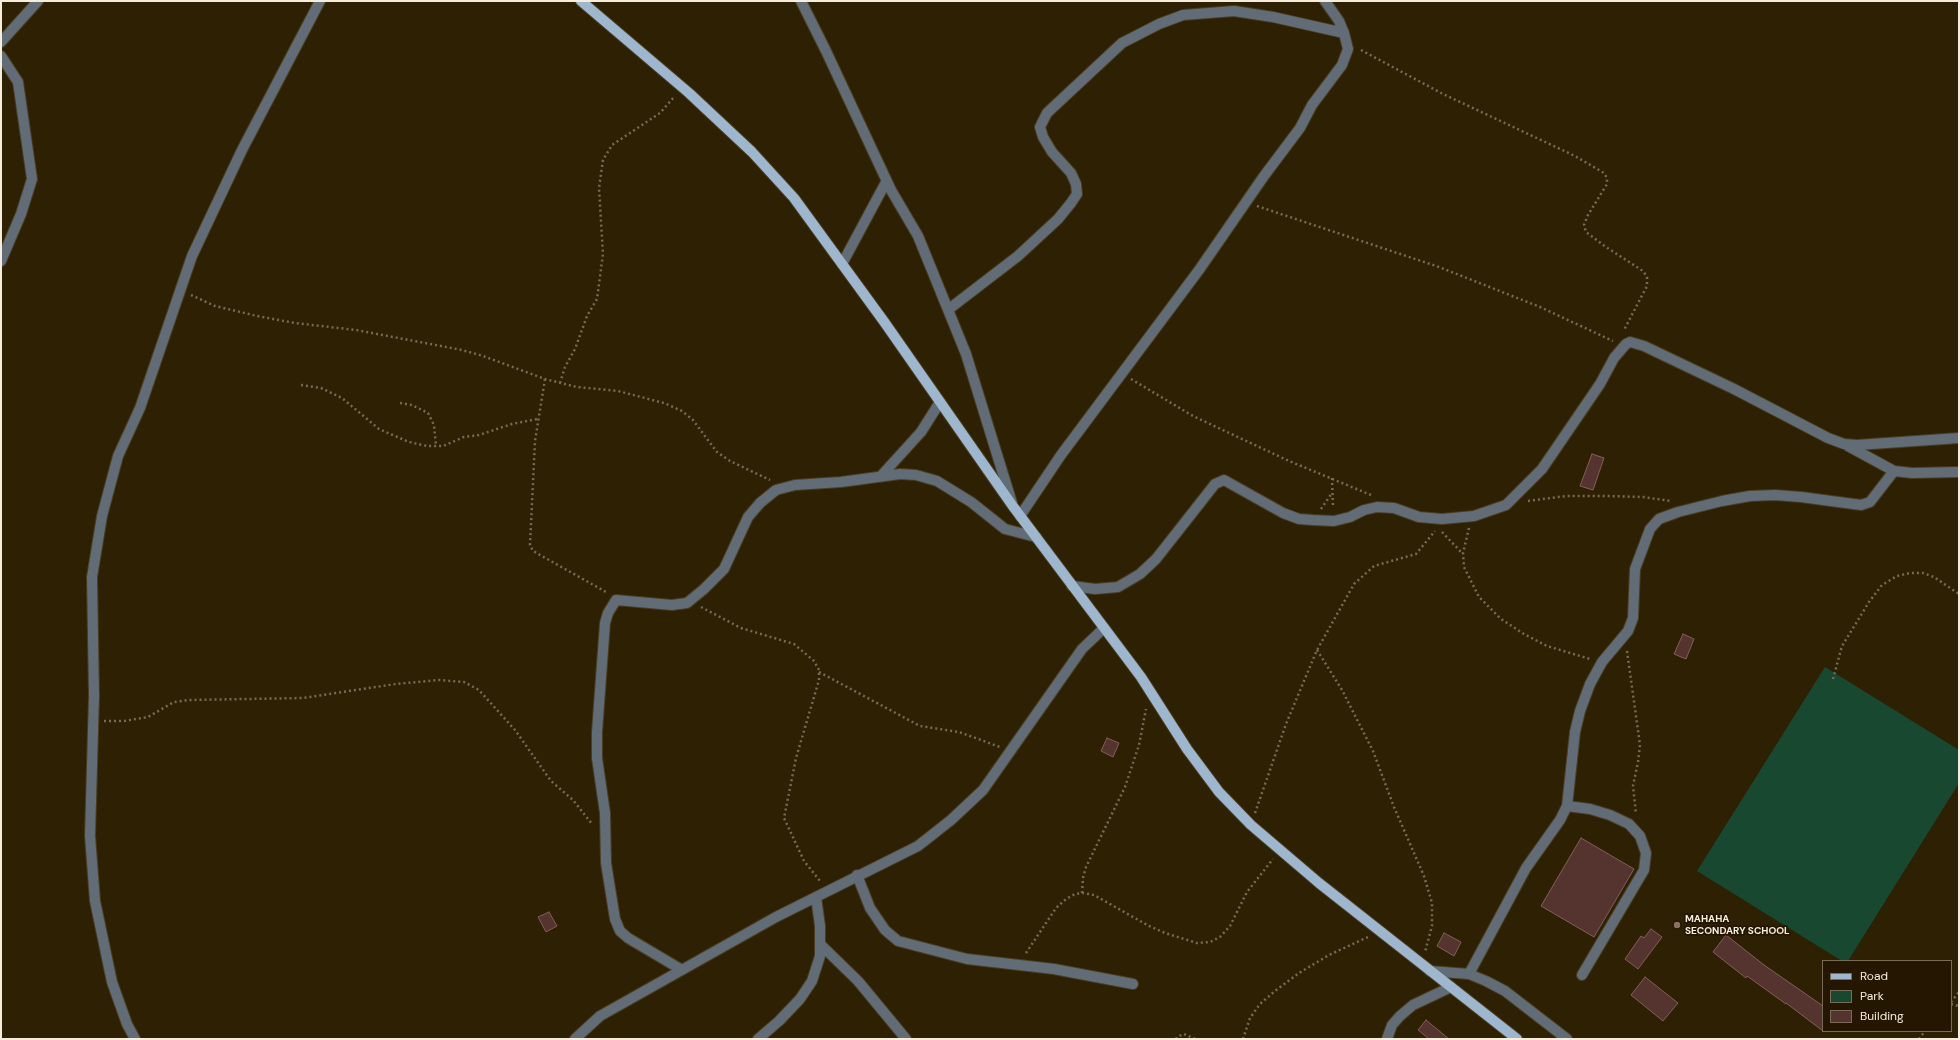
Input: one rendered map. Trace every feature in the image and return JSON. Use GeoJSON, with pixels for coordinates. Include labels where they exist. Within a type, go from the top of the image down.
{"type":"FeatureCollection","features":[{"type":"Feature","properties":{"kind":"main road"},"geometry":{"type":"LineString","coordinates":[[581,1],[682,87],[752,152],[789,192],[842,264],[1012,505],[1150,691],[1187,749],[1219,792],[1251,825],[1281,850],[1380,932],[1517,1039]]}},
{"type":"Feature","properties":{"kind":"street"},"geometry":{"type":"LineString","coordinates":[[1,42],[38,1]]}},
{"type":"Feature","properties":{"kind":"street"},"geometry":{"type":"LineString","coordinates":[[135,1039],[127,1024],[112,982],[95,902],[90,836],[94,722],[92,577],[102,516],[118,456],[140,408],[192,256],[242,150],[320,1]]}},
{"type":"Feature","properties":{"kind":"street"},"geometry":{"type":"LineString","coordinates":[[801,1],[826,51],[886,182],[918,236],[966,354],[1012,505]]}},
{"type":"Feature","properties":{"kind":"street"},"geometry":{"type":"LineString","coordinates":[[1020,516],[1061,456],[1200,270],[1245,202],[1300,128],[1312,105],[1342,65],[1347,56],[1345,38],[1339,21],[1324,1]]}},
{"type":"Feature","properties":{"kind":"street"},"geometry":{"type":"LineString","coordinates":[[948,309],[1018,256],[1058,219],[1077,194],[1076,184],[1072,173],[1052,152],[1043,137],[1040,127],[1047,113],[1122,43],[1159,24],[1183,15],[1234,11],[1273,17],[1345,38]]}},
{"type":"Feature","properties":{"kind":"street"},"geometry":{"type":"LineString","coordinates":[[1,56],[18,82],[32,179],[21,214],[1,260]]}},
{"type":"Feature","properties":{"kind":"street"},"geometry":{"type":"LineString","coordinates":[[842,264],[886,182]]}},
{"type":"Feature","properties":{"kind":"street"},"geometry":{"type":"LineString","coordinates":[[1072,586],[1095,589],[1118,587],[1140,574],[1156,559],[1176,531],[1219,481],[1224,480],[1232,483],[1264,504],[1299,519],[1334,521],[1350,517],[1364,510],[1394,508],[1418,517],[1442,519],[1474,516],[1506,505],[1542,469],[1588,402],[1620,347],[1630,342],[1644,346],[1741,392],[1894,471],[1912,474],[1959,472]]}},
{"type":"Feature","properties":{"kind":"street"},"geometry":{"type":"LineString","coordinates":[[881,476],[921,432],[940,402]]}},
{"type":"Feature","properties":{"kind":"street"},"geometry":{"type":"LineString","coordinates":[[1844,444],[1857,445],[1959,438]]}},
{"type":"Feature","properties":{"kind":"street"},"geometry":{"type":"LineString","coordinates":[[1469,974],[1526,868],[1560,820],[1567,806],[1575,732],[1590,684],[1602,662],[1624,635],[1633,618],[1635,569],[1650,529],[1659,519],[1696,507],[1743,497],[1775,495],[1826,499],[1861,505],[1870,502],[1894,471]]}},
{"type":"Feature","properties":{"kind":"street"},"geometry":{"type":"LineString","coordinates":[[682,970],[620,931],[615,919],[606,863],[605,813],[597,758],[596,732],[606,623],[608,613],[616,600],[672,605],[687,603],[724,569],[748,517],[760,503],[776,490],[795,485],[840,482],[900,474],[916,474],[936,481],[971,502],[1005,529],[1036,537]]}},
{"type":"Feature","properties":{"kind":"street"},"geometry":{"type":"LineString","coordinates":[[575,1039],[600,1016],[776,917],[857,875],[918,846],[951,820],[983,790],[1082,649],[1104,628]]}},
{"type":"Feature","properties":{"kind":"street"},"geometry":{"type":"LineString","coordinates":[[1567,806],[1590,809],[1610,815],[1629,824],[1640,836],[1646,853],[1644,870],[1582,975]]}},
{"type":"Feature","properties":{"kind":"street"},"geometry":{"type":"LineString","coordinates":[[857,875],[870,908],[885,930],[898,941],[966,959],[1054,969],[1133,984]]}},
{"type":"Feature","properties":{"kind":"street"},"geometry":{"type":"LineString","coordinates":[[758,1039],[795,1005],[812,981],[820,956],[820,926],[816,897]]}},
{"type":"Feature","properties":{"kind":"street"},"geometry":{"type":"LineString","coordinates":[[820,944],[858,981],[906,1039]]}},
{"type":"Feature","properties":{"kind":"street"},"geometry":{"type":"LineString","coordinates":[[1430,971],[1469,974],[1505,991],[1567,1039]]}},
{"type":"Feature","properties":{"kind":"street"},"geometry":{"type":"LineString","coordinates":[[1388,1039],[1392,1025],[1400,1016],[1414,1005],[1451,987]]}},
{"type":"Feature","properties":{"kind":"path"},"geometry":{"type":"LineString","coordinates":[[1245,202],[1439,267],[1526,302],[1620,347],[1623,333],[1647,286],[1647,278],[1643,271],[1586,232],[1584,225],[1607,184],[1607,178],[1604,173],[1576,156],[1443,94],[1345,38]]}},
{"type":"Feature","properties":{"kind":"path"},"geometry":{"type":"LineString","coordinates":[[560,383],[565,367],[575,349],[587,316],[598,299],[602,254],[599,188],[603,160],[612,145],[660,113],[682,87]]}},
{"type":"Feature","properties":{"kind":"path"},"geometry":{"type":"LineString","coordinates":[[180,289],[215,306],[257,316],[295,323],[356,330],[462,350],[560,383],[598,390],[618,391],[664,403],[682,411],[693,420],[717,452],[730,461],[786,487]]}},
{"type":"Feature","properties":{"kind":"path"},"geometry":{"type":"LineString","coordinates":[[1122,374],[1193,416],[1290,461],[1372,496],[1394,508]]}},
{"type":"Feature","properties":{"kind":"path"},"geometry":{"type":"LineString","coordinates":[[545,379],[538,419],[533,472],[530,546],[534,550],[593,584],[616,600]]}},
{"type":"Feature","properties":{"kind":"path"},"geometry":{"type":"LineString","coordinates":[[300,385],[321,388],[342,398],[379,429],[410,442],[436,446],[443,446],[464,437],[479,435],[512,424],[538,419]]}},
{"type":"Feature","properties":{"kind":"path"},"geometry":{"type":"LineString","coordinates":[[400,402],[412,405],[428,413],[434,425],[436,446]]}},
{"type":"Feature","properties":{"kind":"path"},"geometry":{"type":"LineString","coordinates":[[1332,478],[1334,521]]}},
{"type":"Feature","properties":{"kind":"path"},"geometry":{"type":"LineString","coordinates":[[1506,505],[1566,496],[1607,496],[1643,497],[1696,507]]}},
{"type":"Feature","properties":{"kind":"path"},"geometry":{"type":"LineString","coordinates":[[1474,516],[1467,533],[1463,553],[1464,567],[1479,597],[1501,619],[1524,634],[1547,646],[1602,662]]}},
{"type":"Feature","properties":{"kind":"path"},"geometry":{"type":"LineString","coordinates":[[1251,825],[1286,724],[1317,650],[1354,584],[1374,566],[1416,554],[1437,528],[1463,553]]}},
{"type":"Feature","properties":{"kind":"path"},"geometry":{"type":"LineString","coordinates":[[1833,679],[1842,646],[1868,602],[1882,585],[1897,576],[1910,573],[1923,573],[1934,577],[1959,594]]}},
{"type":"Feature","properties":{"kind":"path"},"geometry":{"type":"LineString","coordinates":[[691,600],[741,628],[794,644],[814,660],[819,672],[820,680],[796,758],[784,818],[804,861],[828,891]]}},
{"type":"Feature","properties":{"kind":"path"},"geometry":{"type":"LineString","coordinates":[[1624,635],[1640,745],[1632,792],[1640,836]]}},
{"type":"Feature","properties":{"kind":"path"},"geometry":{"type":"LineString","coordinates":[[1317,650],[1342,690],[1373,751],[1394,807],[1424,876],[1432,903],[1432,926],[1421,964]]}},
{"type":"Feature","properties":{"kind":"path"},"geometry":{"type":"LineString","coordinates":[[819,672],[920,726],[959,732],[1010,751]]}},
{"type":"Feature","properties":{"kind":"path"},"geometry":{"type":"LineString","coordinates":[[94,722],[124,721],[148,717],[174,702],[189,700],[303,698],[396,684],[439,680],[464,682],[479,690],[515,730],[550,781],[573,800],[606,841]]}},
{"type":"Feature","properties":{"kind":"path"},"geometry":{"type":"LineString","coordinates":[[1082,893],[1083,878],[1086,867],[1125,787],[1139,745],[1150,691]]}},
{"type":"Feature","properties":{"kind":"path"},"geometry":{"type":"LineString","coordinates":[[1018,966],[1056,908],[1066,899],[1075,894],[1082,893],[1094,895],[1149,926],[1166,933],[1197,942],[1210,942],[1220,937],[1230,926],[1247,892],[1281,850]]}},
{"type":"Feature","properties":{"kind":"path"},"geometry":{"type":"LineString","coordinates":[[1243,1039],[1250,1018],[1260,1004],[1275,991],[1299,973],[1329,955],[1380,932]]}},
{"type":"Feature","properties":{"kind":"path"},"geometry":{"type":"LineString","coordinates":[[1952,1002],[1959,992]]}},
{"type":"Feature","properties":{"kind":"path"},"geometry":{"type":"LineString","coordinates":[[1176,1039],[1177,1036],[1184,1034],[1195,1039]]}},
{"type":"Feature","properties":{"kind":"green space"},"geometry":{"type":"Polygon","coordinates":[[[1825,667],[1959,750],[1959,783],[1849,960],[1840,960],[1697,871],[1825,667]]]}},
{"type":"Feature","properties":{"kind":"building"},"geometry":{"type":"Polygon","coordinates":[[[1592,454],[1604,458],[1593,490],[1580,486],[1592,454]]]}},
{"type":"Feature","properties":{"kind":"building"},"geometry":{"type":"Polygon","coordinates":[[[1683,634],[1694,639],[1686,659],[1674,654],[1683,634]]]}},
{"type":"Feature","properties":{"kind":"building"},"geometry":{"type":"Polygon","coordinates":[[[1107,738],[1119,743],[1113,757],[1101,751],[1107,738]]]}},
{"type":"Feature","properties":{"kind":"building"},"geometry":{"type":"Polygon","coordinates":[[[1581,838],[1634,869],[1594,937],[1541,906],[1581,838]]]}},
{"type":"Feature","properties":{"kind":"building"},"geometry":{"type":"Polygon","coordinates":[[[549,912],[557,926],[546,932],[538,917],[549,912]]]}},
{"type":"Feature","properties":{"kind":"building"},"geometry":{"type":"Polygon","coordinates":[[[1651,929],[1662,937],[1638,969],[1625,959],[1641,936],[1644,938],[1651,929]]]}},
{"type":"Feature","properties":{"kind":"building"},"geometry":{"type":"Polygon","coordinates":[[[1444,933],[1461,942],[1454,956],[1437,946],[1444,933]]]}},
{"type":"Feature","properties":{"kind":"building"},"geometry":{"type":"Polygon","coordinates":[[[1726,935],[1764,965],[1822,1005],[1822,1030],[1747,976],[1746,978],[1713,952],[1726,935]]]}},
{"type":"Feature","properties":{"kind":"building"},"geometry":{"type":"Polygon","coordinates":[[[1645,977],[1678,1003],[1663,1021],[1631,995],[1645,977]]]}},
{"type":"Feature","properties":{"kind":"building"},"geometry":{"type":"Polygon","coordinates":[[[1426,1020],[1449,1039],[1429,1039],[1418,1030],[1426,1020]]]}},
{"type":"Feature","properties":{"kind":"place","name":"MAHAHA SECONDARY SCHOOL"},"geometry":{"type":"Point","coordinates":[1677,925]}}]}
